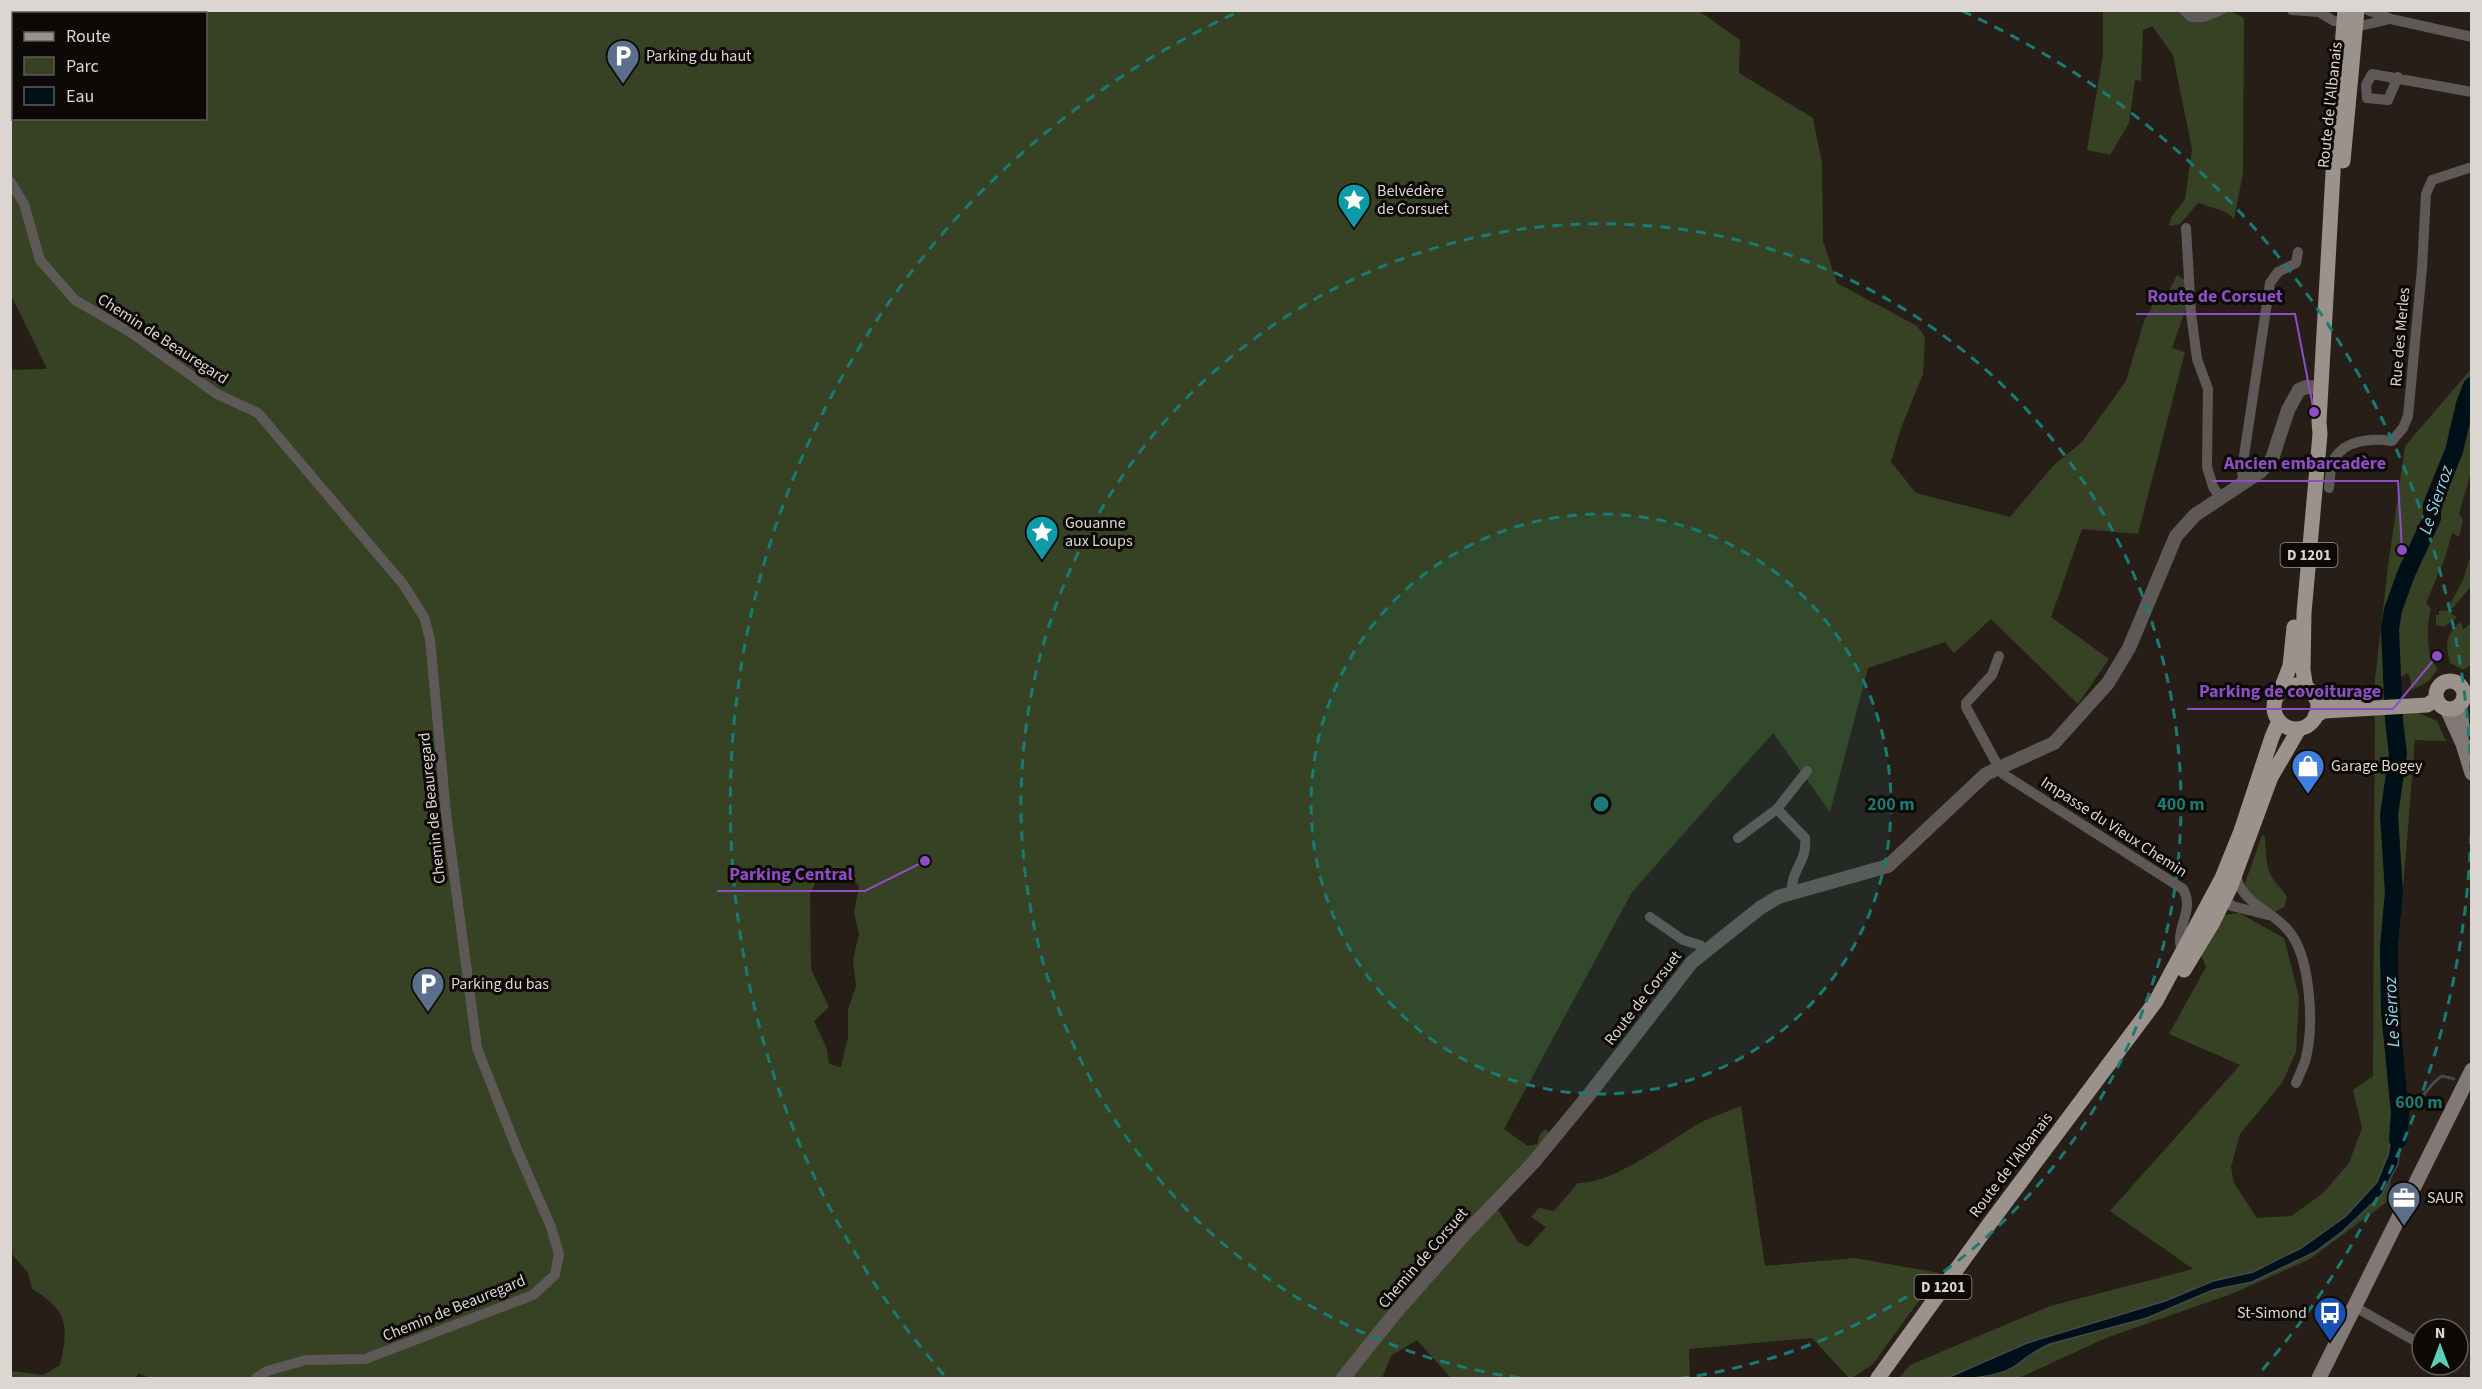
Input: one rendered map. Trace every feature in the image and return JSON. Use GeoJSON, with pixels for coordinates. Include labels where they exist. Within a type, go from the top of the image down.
{"type":"FeatureCollection","features":[{"type":"Feature","properties":{"kind":"main road","name":"Route de l'Albanais"},"geometry":{"type":"LineString","coordinates":[[2333,201],[2340,183],[2352,78],[2353,15]]}},
{"type":"Feature","properties":{"kind":"main road","name":"Route de l'Albanais"},"geometry":{"type":"LineString","coordinates":[[2311,693],[2303,670],[2304,612],[2320,434],[2336,126],[2353,15]]}},
{"type":"Feature","properties":{"kind":"main road","name":"Route de l'Albanais"},"geometry":{"type":"LineString","coordinates":[[2280,692],[2290,666],[2313,433],[2319,422]]}},
{"type":"Feature","properties":{"kind":"main road"},"geometry":{"type":"LineString","coordinates":[[2311,693],[2317,710],[2311,722],[2299,729],[2285,726],[2279,721],[2274,703],[2280,692],[2293,685],[2311,693],[2365,704]]}},
{"type":"Feature","properties":{"kind":"main road"},"geometry":{"type":"LineString","coordinates":[[2315,716],[2324,711],[2365,704],[2455,693],[2463,744],[2472,773]]}},
{"type":"Feature","properties":{"kind":"main road","name":"Route de l'Albanais"},"geometry":{"type":"LineString","coordinates":[[2156,1001],[2222,879],[2279,721]]}},
{"type":"Feature","properties":{"kind":"main road","name":"Route de l'Albanais"},"geometry":{"type":"LineString","coordinates":[[1896,1352],[1990,1222],[2156,1001],[2186,968],[2224,901],[2271,777],[2299,729]]}},
{"type":"Feature","properties":{"kind":"main road"},"geometry":{"type":"LineString","coordinates":[[2319,1378],[2468,1077]]}},
{"type":"Feature","properties":{"kind":"main road","name":"D 1201"},"geometry":{"type":"LineString","coordinates":[[1872,1378],[1896,1352]]}},
{"type":"Feature","properties":{"kind":"main road","name":"D 1201"},"geometry":{"type":"LineString","coordinates":[[1878,1378],[1896,1352]]}},
{"type":"Feature","properties":{"kind":"street"},"geometry":{"type":"LineString","coordinates":[[2184,10],[2190,17],[2204,17],[2222,10]]}},
{"type":"Feature","properties":{"kind":"street"},"geometry":{"type":"LineString","coordinates":[[2292,10],[2321,11],[2334,21],[2353,15],[2391,19],[2472,37]]}},
{"type":"Feature","properties":{"kind":"street"},"geometry":{"type":"LineString","coordinates":[[2353,15],[2391,19]]}},
{"type":"Feature","properties":{"kind":"street"},"geometry":{"type":"LineString","coordinates":[[2398,77],[2472,92]]}},
{"type":"Feature","properties":{"kind":"street","name":"Rue des Merles"},"geometry":{"type":"LineString","coordinates":[[2329,488],[2334,459],[2342,452],[2351,445],[2373,438],[2392,441],[2403,428],[2408,416],[2422,268],[2426,194],[2432,180],[2472,167]]}},
{"type":"Feature","properties":{"kind":"street","name":"Chemin de Beauregard"},"geometry":{"type":"LineString","coordinates":[[10,181],[24,204],[40,260],[75,300],[130,332],[217,394],[258,413],[403,584],[424,617],[430,639],[446,813],[477,1048],[551,1227],[559,1254],[555,1275],[533,1295],[365,1359],[306,1360],[267,1371],[256,1378]]}},
{"type":"Feature","properties":{"kind":"street"},"geometry":{"type":"LineString","coordinates":[[2186,228],[2192,324],[2197,359],[2208,389],[2207,467],[2213,487],[2221,498]]}},
{"type":"Feature","properties":{"kind":"street"},"geometry":{"type":"LineString","coordinates":[[2243,484],[2242,469],[2270,283],[2278,272],[2296,263],[2298,252]]}},
{"type":"Feature","properties":{"kind":"street","name":"Route de Corsuet"},"geometry":{"type":"LineString","coordinates":[[1533,1163],[1692,962],[1705,950],[1760,908],[1792,892],[1888,866],[1964,792],[1986,774],[2001,771],[2054,743],[2108,683],[2130,648],[2176,536],[2195,515],[2260,472],[2272,459],[2288,410],[2299,390],[2306,387],[2321,387]]}},
{"type":"Feature","properties":{"kind":"street"},"geometry":{"type":"LineString","coordinates":[[1999,656],[1992,675],[1966,702],[1966,707],[2001,771]]}},
{"type":"Feature","properties":{"kind":"street"},"geometry":{"type":"LineString","coordinates":[[1738,837],[1777,809],[1807,771]]}},
{"type":"Feature","properties":{"kind":"street","name":"Impasse du Vieux Chemin"},"geometry":{"type":"LineString","coordinates":[[2001,771],[2183,889],[2187,911],[2179,939],[2183,953]]}},
{"type":"Feature","properties":{"kind":"street"},"geometry":{"type":"LineString","coordinates":[[1777,809],[1805,838],[1804,857],[1792,878],[1792,892]]}},
{"type":"Feature","properties":{"kind":"street"},"geometry":{"type":"LineString","coordinates":[[2241,831],[2239,848],[2220,894],[2224,901],[2232,906],[2274,917]]}},
{"type":"Feature","properties":{"kind":"street"},"geometry":{"type":"LineString","coordinates":[[2236,873],[2236,881],[2247,897],[2288,929],[2300,950],[2308,990],[2309,1026],[2306,1057],[2296,1083]]}},
{"type":"Feature","properties":{"kind":"street"},"geometry":{"type":"LineString","coordinates":[[1650,917],[1683,940],[1700,945],[1705,950]]}},
{"type":"Feature","properties":{"kind":"street","name":"Chemin de Corsuet"},"geometry":{"type":"LineString","coordinates":[[1343,1378],[1396,1312],[1464,1235],[1533,1163]]}},
{"type":"Feature","properties":{"kind":"street"},"geometry":{"type":"LineString","coordinates":[[2355,1307],[2410,1338]]}},
{"type":"Feature","properties":{"kind":"green space"},"geometry":{"type":"Polygon","coordinates":[[[11,10],[1699,11],[1740,40],[1739,73],[1813,118],[1822,163],[1823,241],[1837,283],[1917,326],[1925,337],[1923,374],[1901,428],[1891,462],[1916,493],[2010,517],[2053,466],[2082,442],[2126,381],[2144,321],[2154,302],[2167,295],[2177,275],[2194,286],[2172,348],[2185,352],[2138,534],[2082,529],[2051,617],[2109,659],[2078,704],[1991,619],[1954,653],[1945,642],[1868,668],[1830,812],[1773,733],[1632,892],[1504,1129],[1528,1146],[1537,1144],[1540,1134],[1546,1129],[1552,1137],[1492,1200],[1518,1242],[1528,1247],[1546,1227],[1531,1217],[1539,1208],[1554,1211],[1578,1183],[1607,1177],[1623,1170],[1698,1124],[1741,1106],[1765,1266],[1855,1258],[1939,1273],[1873,1364],[1852,1378],[1849,1378],[1812,1338],[1689,1349],[1690,1378],[1451,1378],[1417,1340],[1391,1356],[1382,1378],[149,1378],[138,1373],[136,1378],[11,1378],[11,1371],[43,1375],[60,1365],[65,1330],[59,1312],[53,1304],[32,1289],[28,1273],[11,1253],[10,370],[47,369],[11,295],[11,10]],[[834,873],[818,878],[810,893],[811,969],[829,1007],[814,1021],[827,1049],[829,1064],[841,1067],[848,1037],[848,1009],[856,986],[853,960],[859,934],[854,913],[859,886],[851,878],[834,873]]]}},
{"type":"Feature","properties":{"kind":"green space"},"geometry":{"type":"Polygon","coordinates":[[[2229,10],[2244,18],[2243,173],[2234,219],[2226,212],[2198,203],[2180,224],[2169,226],[2171,217],[2185,200],[2192,149],[2173,55],[2152,26],[2143,30],[2141,81],[2135,80],[2129,123],[2110,155],[2087,150],[2103,55],[2103,11],[2229,10]]]}},
{"type":"Feature","properties":{"kind":"green space"},"geometry":{"type":"Polygon","coordinates":[[[2471,369],[2471,472],[2459,514],[2463,520],[2459,537],[2452,533],[2445,558],[2426,603],[2431,609],[2428,623],[2429,649],[2438,669],[2429,681],[2412,690],[2409,674],[2399,678],[2398,692],[2416,712],[2437,721],[2446,741],[2415,740],[2397,963],[2403,1089],[2388,1201],[2310,1259],[2234,1293],[2106,1338],[2019,1378],[1899,1378],[1910,1365],[2050,1306],[2193,1269],[2110,1211],[2240,1065],[2169,1034],[2206,967],[2201,955],[2224,915],[2239,913],[2284,938],[2299,997],[2296,1052],[2282,1083],[2240,1134],[2231,1167],[2234,1183],[2257,1218],[2291,1216],[2322,1194],[2349,1163],[2362,1128],[2353,1090],[2373,1076],[2375,680],[2405,446],[2471,369]]]}},
{"type":"Feature","properties":{"kind":"green space"},"geometry":{"type":"Polygon","coordinates":[[[2471,554],[2471,586],[2453,608],[2448,608],[2463,580],[2471,554]]]}},
{"type":"Feature","properties":{"kind":"green space"},"geometry":{"type":"Polygon","coordinates":[[[2453,610],[2451,614],[2457,617],[2444,627],[2436,625],[2436,615],[2439,615],[2439,611],[2453,610]]]}},
{"type":"Feature","properties":{"kind":"green space"},"geometry":{"type":"Polygon","coordinates":[[[2461,621],[2463,630],[2472,622],[2471,665],[2463,670],[2450,663],[2447,649],[2449,636],[2461,621]]]}},
{"type":"Feature","properties":{"kind":"green space"},"geometry":{"type":"Polygon","coordinates":[[[2262,835],[2265,837],[2270,873],[2287,898],[2284,907],[2275,912],[2249,894],[2244,886],[2262,835]]]}},
{"type":"Feature","properties":{"kind":"water"},"geometry":{"type":"Polygon","coordinates":[[[2405,1114],[2398,1164],[2382,1194],[2343,1231],[2315,1252],[2252,1282],[2213,1290],[2147,1318],[2050,1344],[2002,1372],[1975,1378],[1947,1378],[2027,1343],[2165,1301],[2213,1281],[2253,1272],[2301,1248],[2346,1216],[2377,1182],[2388,1155],[2395,1119],[2405,1114]]]}},
{"type":"Feature","properties":{"kind":"waterway","name":"Le Sierroz"},"geometry":{"type":"LineString","coordinates":[[2398,1140],[2400,1113],[2390,1011],[2389,947],[2394,892],[2389,815],[2398,754],[2394,721],[2390,629],[2393,610],[2406,574],[2432,518],[2432,505],[2454,451],[2465,404],[2472,386]]}},
{"type":"Feature","properties":{"kind":"waterway"},"geometry":{"type":"LineString","coordinates":[[2400,1113],[2414,1106],[2442,1076],[2454,1079]]}},
{"type":"Feature","properties":{"kind":"place","name":"Parking du haut"},"geometry":{"type":"Point","coordinates":[623,85]}},
{"type":"Feature","properties":{"kind":"place","name":"Belvédère de Corsuet"},"geometry":{"type":"Point","coordinates":[1354,229]}},
{"type":"Feature","properties":{"kind":"place","name":"Route de Corsuet"},"geometry":{"type":"Point","coordinates":[2314,412]}},
{"type":"Feature","properties":{"kind":"place","name":"Ancien embarcadère"},"geometry":{"type":"Point","coordinates":[2402,550]}},
{"type":"Feature","properties":{"kind":"place","name":"Gouanne aux Loups"},"geometry":{"type":"Point","coordinates":[1042,561]}},
{"type":"Feature","properties":{"kind":"place","name":"Parking de covoiturage"},"geometry":{"type":"Point","coordinates":[2437,656]}},
{"type":"Feature","properties":{"kind":"place","name":"Garage Bogey"},"geometry":{"type":"Point","coordinates":[2308,795]}},
{"type":"Feature","properties":{"kind":"place","name":"Parking Central"},"geometry":{"type":"Point","coordinates":[925,861]}},
{"type":"Feature","properties":{"kind":"place","name":"Parking du bas"},"geometry":{"type":"Point","coordinates":[428,1013]}},
{"type":"Feature","properties":{"kind":"place","name":"SAUR"},"geometry":{"type":"Point","coordinates":[2404,1227]}},
{"type":"Feature","properties":{"kind":"place","name":"St-Simond"},"geometry":{"type":"Point","coordinates":[2330,1342]}}]}
